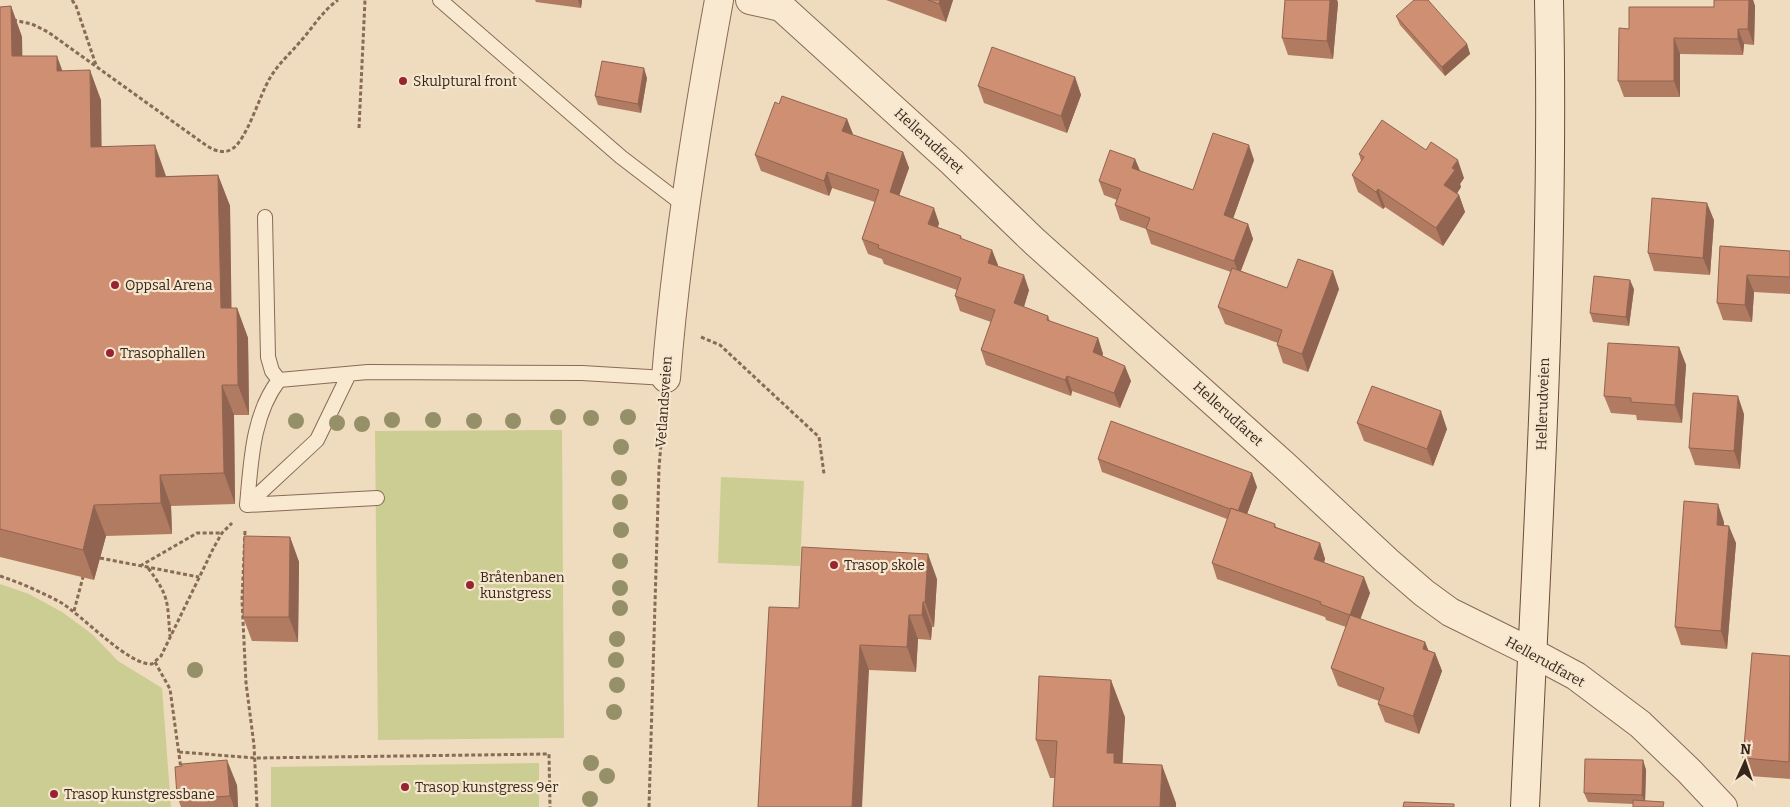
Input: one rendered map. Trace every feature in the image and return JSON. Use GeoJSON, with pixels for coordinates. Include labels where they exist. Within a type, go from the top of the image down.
{"type":"FeatureCollection","features":[{"type":"Feature","properties":{"kind":"street","name":"Vetlandsveien"},"geometry":{"type":"LineString","coordinates":[[666,378],[670,326],[694,138],[719,0]]}},
{"type":"Feature","properties":{"kind":"street","name":"Hellerudfaret"},"geometry":{"type":"LineString","coordinates":[[750,0],[781,7],[952,162],[1035,242],[1417,587],[1450,612],[1576,676],[1640,724],[1723,807]]}},
{"type":"Feature","properties":{"kind":"street","name":"Hellerudveien"},"geometry":{"type":"LineString","coordinates":[[1525,807],[1533,653],[1548,245],[1549,0]]}},
{"type":"Feature","properties":{"kind":"lane"},"geometry":{"type":"LineString","coordinates":[[440,0],[621,158],[685,206]]}},
{"type":"Feature","properties":{"kind":"lane"},"geometry":{"type":"LineString","coordinates":[[265,216],[268,357],[272,371],[279,380]]}},
{"type":"Feature","properties":{"kind":"lane"},"geometry":{"type":"LineString","coordinates":[[247,505],[254,447],[261,413],[269,393],[279,380],[368,372],[582,373],[666,378]]}},
{"type":"Feature","properties":{"kind":"lane"},"geometry":{"type":"LineString","coordinates":[[247,505],[317,440],[349,374]]}},
{"type":"Feature","properties":{"kind":"lane"},"geometry":{"type":"LineString","coordinates":[[247,505],[377,498]]}},
{"type":"Feature","properties":{"kind":"path"},"geometry":{"type":"LineString","coordinates":[[72,0],[76,6],[96,66]]}},
{"type":"Feature","properties":{"kind":"path"},"geometry":{"type":"LineString","coordinates":[[7,20],[32,24],[48,32],[207,146],[225,152],[232,149],[241,139],[269,79],[281,62],[330,5],[338,0]]}},
{"type":"Feature","properties":{"kind":"path"},"geometry":{"type":"LineString","coordinates":[[359,128],[365,0]]}},
{"type":"Feature","properties":{"kind":"path"},"geometry":{"type":"LineString","coordinates":[[670,326],[720,345],[819,437],[824,474]]}},
{"type":"Feature","properties":{"kind":"path","name":"Vetlandsveien"},"geometry":{"type":"LineString","coordinates":[[648,807],[659,468],[666,378]]}},
{"type":"Feature","properties":{"kind":"path"},"geometry":{"type":"LineString","coordinates":[[0,576],[18,582],[61,602],[108,640],[142,663],[149,664],[155,662],[161,656],[198,578],[222,533],[247,505]]}},
{"type":"Feature","properties":{"kind":"path"},"geometry":{"type":"LineString","coordinates":[[247,505],[242,600],[246,683],[255,758],[257,807]]}},
{"type":"Feature","properties":{"kind":"path"},"geometry":{"type":"LineString","coordinates":[[140,566],[197,533],[222,533]]}},
{"type":"Feature","properties":{"kind":"path"},"geometry":{"type":"LineString","coordinates":[[100,558],[198,578]]}},
{"type":"Feature","properties":{"kind":"path"},"geometry":{"type":"LineString","coordinates":[[148,568],[161,584],[166,596],[170,636]]}},
{"type":"Feature","properties":{"kind":"path"},"geometry":{"type":"LineString","coordinates":[[74,611],[83,577]]}},
{"type":"Feature","properties":{"kind":"path"},"geometry":{"type":"LineString","coordinates":[[155,662],[170,689],[182,778]]}},
{"type":"Feature","properties":{"kind":"path"},"geometry":{"type":"LineString","coordinates":[[179,752],[255,758],[549,754],[550,807]]}},
{"type":"Feature","properties":{"kind":"green space","name":"Bråtenbanen kunstgress"},"geometry":{"type":"Polygon","coordinates":[[[562,430],[564,738],[378,740],[375,431],[562,430]]]}},
{"type":"Feature","properties":{"kind":"green space"},"geometry":{"type":"Polygon","coordinates":[[[721,477],[804,481],[800,566],[718,563],[721,477]]]}},
{"type":"Feature","properties":{"kind":"green space"},"geometry":{"type":"Polygon","coordinates":[[[0,584],[29,594],[62,612],[92,634],[118,661],[162,688],[171,807],[0,807],[0,584]]]}},
{"type":"Feature","properties":{"kind":"green space","name":"Trasop kunstgress 9er"},"geometry":{"type":"Polygon","coordinates":[[[539,763],[539,807],[271,807],[271,767],[539,763]]]}},
{"type":"Feature","properties":{"kind":"building"},"geometry":{"type":"Polygon","coordinates":[[[928,0],[940,0],[939,4],[928,0]]]}},
{"type":"Feature","properties":{"kind":"building"},"geometry":{"type":"Polygon","coordinates":[[[1285,0],[1330,0],[1327,41],[1282,38],[1285,0]]]}},
{"type":"Feature","properties":{"kind":"building"},"geometry":{"type":"Polygon","coordinates":[[[1414,0],[1428,0],[1467,44],[1442,67],[1396,16],[1414,0]]]}},
{"type":"Feature","properties":{"kind":"building"},"geometry":{"type":"Polygon","coordinates":[[[1714,0],[1749,0],[1748,29],[1738,29],[1738,39],[1674,38],[1674,81],[1618,81],[1619,28],[1629,29],[1629,7],[1714,7],[1714,0]]]}},
{"type":"Feature","properties":{"kind":"building","name":"Oppsal Arena"},"geometry":{"type":"Polygon","coordinates":[[[11,6],[12,56],[57,56],[57,71],[90,70],[91,147],[155,145],[156,177],[218,175],[221,308],[237,308],[238,385],[222,385],[224,473],[160,475],[161,503],[94,505],[83,550],[0,529],[0,7],[11,6]]]}},
{"type":"Feature","properties":{"kind":"building"},"geometry":{"type":"Polygon","coordinates":[[[992,47],[1075,77],[1061,116],[978,86],[992,47]]]}},
{"type":"Feature","properties":{"kind":"building"},"geometry":{"type":"Polygon","coordinates":[[[602,61],[644,68],[638,104],[595,96],[602,61]]]}},
{"type":"Feature","properties":{"kind":"building"},"geometry":{"type":"Polygon","coordinates":[[[782,96],[847,119],[842,131],[903,152],[890,192],[934,208],[928,224],[992,250],[988,263],[1024,275],[1014,303],[1048,316],[1047,320],[1098,338],[1093,352],[1125,366],[1114,393],[1067,376],[1065,380],[981,350],[995,310],[955,296],[961,278],[878,248],[879,245],[862,239],[879,190],[827,172],[824,181],[755,155],[775,102],[779,104],[782,96]]]}},
{"type":"Feature","properties":{"kind":"building"},"geometry":{"type":"Polygon","coordinates":[[[1382,120],[1426,150],[1431,142],[1458,160],[1452,168],[1455,170],[1444,185],[1459,195],[1436,228],[1378,189],[1376,192],[1352,175],[1364,157],[1359,154],[1382,120]]]}},
{"type":"Feature","properties":{"kind":"building"},"geometry":{"type":"Polygon","coordinates":[[[1213,133],[1249,145],[1224,215],[1248,224],[1234,261],[1146,229],[1150,218],[1115,205],[1121,189],[1099,181],[1110,150],[1135,159],[1132,168],[1193,190],[1213,133]]]}},
{"type":"Feature","properties":{"kind":"building"},"geometry":{"type":"Polygon","coordinates":[[[1652,198],[1707,203],[1703,258],[1648,253],[1652,198]]]}},
{"type":"Feature","properties":{"kind":"building"},"geometry":{"type":"Polygon","coordinates":[[[1720,246],[1790,251],[1790,277],[1747,275],[1745,305],[1717,303],[1720,246]]]}},
{"type":"Feature","properties":{"kind":"building"},"geometry":{"type":"Polygon","coordinates":[[[1298,259],[1333,271],[1302,354],[1277,345],[1282,330],[1218,307],[1232,268],[1287,288],[1298,259]]]}},
{"type":"Feature","properties":{"kind":"building"},"geometry":{"type":"Polygon","coordinates":[[[1594,276],[1630,280],[1626,317],[1590,313],[1594,276]]]}},
{"type":"Feature","properties":{"kind":"building"},"geometry":{"type":"Polygon","coordinates":[[[1608,343],[1679,347],[1675,405],[1631,402],[1631,398],[1604,396],[1608,343]]]}},
{"type":"Feature","properties":{"kind":"building"},"geometry":{"type":"Polygon","coordinates":[[[1372,386],[1441,411],[1427,449],[1357,423],[1372,386]]]}},
{"type":"Feature","properties":{"kind":"building"},"geometry":{"type":"Polygon","coordinates":[[[1693,393],[1738,396],[1734,451],[1689,448],[1693,393]]]}},
{"type":"Feature","properties":{"kind":"building"},"geometry":{"type":"Polygon","coordinates":[[[1111,421],[1252,473],[1238,511],[1098,459],[1111,421]]]}},
{"type":"Feature","properties":{"kind":"building"},"geometry":{"type":"Polygon","coordinates":[[[1684,501],[1718,504],[1717,525],[1729,526],[1721,631],[1675,627],[1684,501]]]}},
{"type":"Feature","properties":{"kind":"building"},"geometry":{"type":"Polygon","coordinates":[[[1231,508],[1275,524],[1274,527],[1320,543],[1314,559],[1364,577],[1350,615],[1320,604],[1321,602],[1212,563],[1231,508]]]}},
{"type":"Feature","properties":{"kind":"building"},"geometry":{"type":"Polygon","coordinates":[[[244,536],[290,537],[289,617],[243,617],[244,536]]]}},
{"type":"Feature","properties":{"kind":"building"},"geometry":{"type":"Polygon","coordinates":[[[802,547],[928,554],[925,602],[923,602],[922,615],[909,615],[907,647],[860,645],[852,807],[758,807],[769,607],[799,608],[802,547]]]}},
{"type":"Feature","properties":{"kind":"building"},"geometry":{"type":"Polygon","coordinates":[[[1350,615],[1425,642],[1423,649],[1435,653],[1413,716],[1378,704],[1384,688],[1331,668],[1350,615]]]}},
{"type":"Feature","properties":{"kind":"building"},"geometry":{"type":"Polygon","coordinates":[[[1752,653],[1790,656],[1789,762],[1743,758],[1752,653]]]}},
{"type":"Feature","properties":{"kind":"building"},"geometry":{"type":"Polygon","coordinates":[[[1039,676],[1111,680],[1107,753],[1114,753],[1114,763],[1162,765],[1160,807],[1053,807],[1057,741],[1036,740],[1039,676]]]}},
{"type":"Feature","properties":{"kind":"building"},"geometry":{"type":"Polygon","coordinates":[[[1585,759],[1643,760],[1642,795],[1584,793],[1585,759]]]}},
{"type":"Feature","properties":{"kind":"building"},"geometry":{"type":"Polygon","coordinates":[[[227,760],[230,796],[185,799],[184,796],[177,796],[175,767],[182,766],[182,764],[227,760]]]}},
{"type":"Feature","properties":{"kind":"building"},"geometry":{"type":"Polygon","coordinates":[[[1633,800],[1664,802],[1663,807],[1633,807],[1633,800]]]}},
{"type":"Feature","properties":{"kind":"building"},"geometry":{"type":"Polygon","coordinates":[[[1404,802],[1454,804],[1454,807],[1403,807],[1404,802]]]}},
{"type":"Feature","properties":{"kind":"place","name":"Skulptural front"},"geometry":{"type":"Point","coordinates":[403,81]}},
{"type":"Feature","properties":{"kind":"place","name":"Oppsal Arena"},"geometry":{"type":"Point","coordinates":[115,285]}},
{"type":"Feature","properties":{"kind":"place","name":"Trasophallen"},"geometry":{"type":"Point","coordinates":[110,353]}},
{"type":"Feature","properties":{"kind":"place","name":"Trasop skole"},"geometry":{"type":"Point","coordinates":[834,565]}},
{"type":"Feature","properties":{"kind":"place","name":"Bråtenbanen kunstgress"},"geometry":{"type":"Point","coordinates":[470,585]}},
{"type":"Feature","properties":{"kind":"place","name":"Trasop kunstgress 9er"},"geometry":{"type":"Point","coordinates":[405,787]}},
{"type":"Feature","properties":{"kind":"place","name":"Trasop kunstgressbane"},"geometry":{"type":"Point","coordinates":[54,794]}}]}
